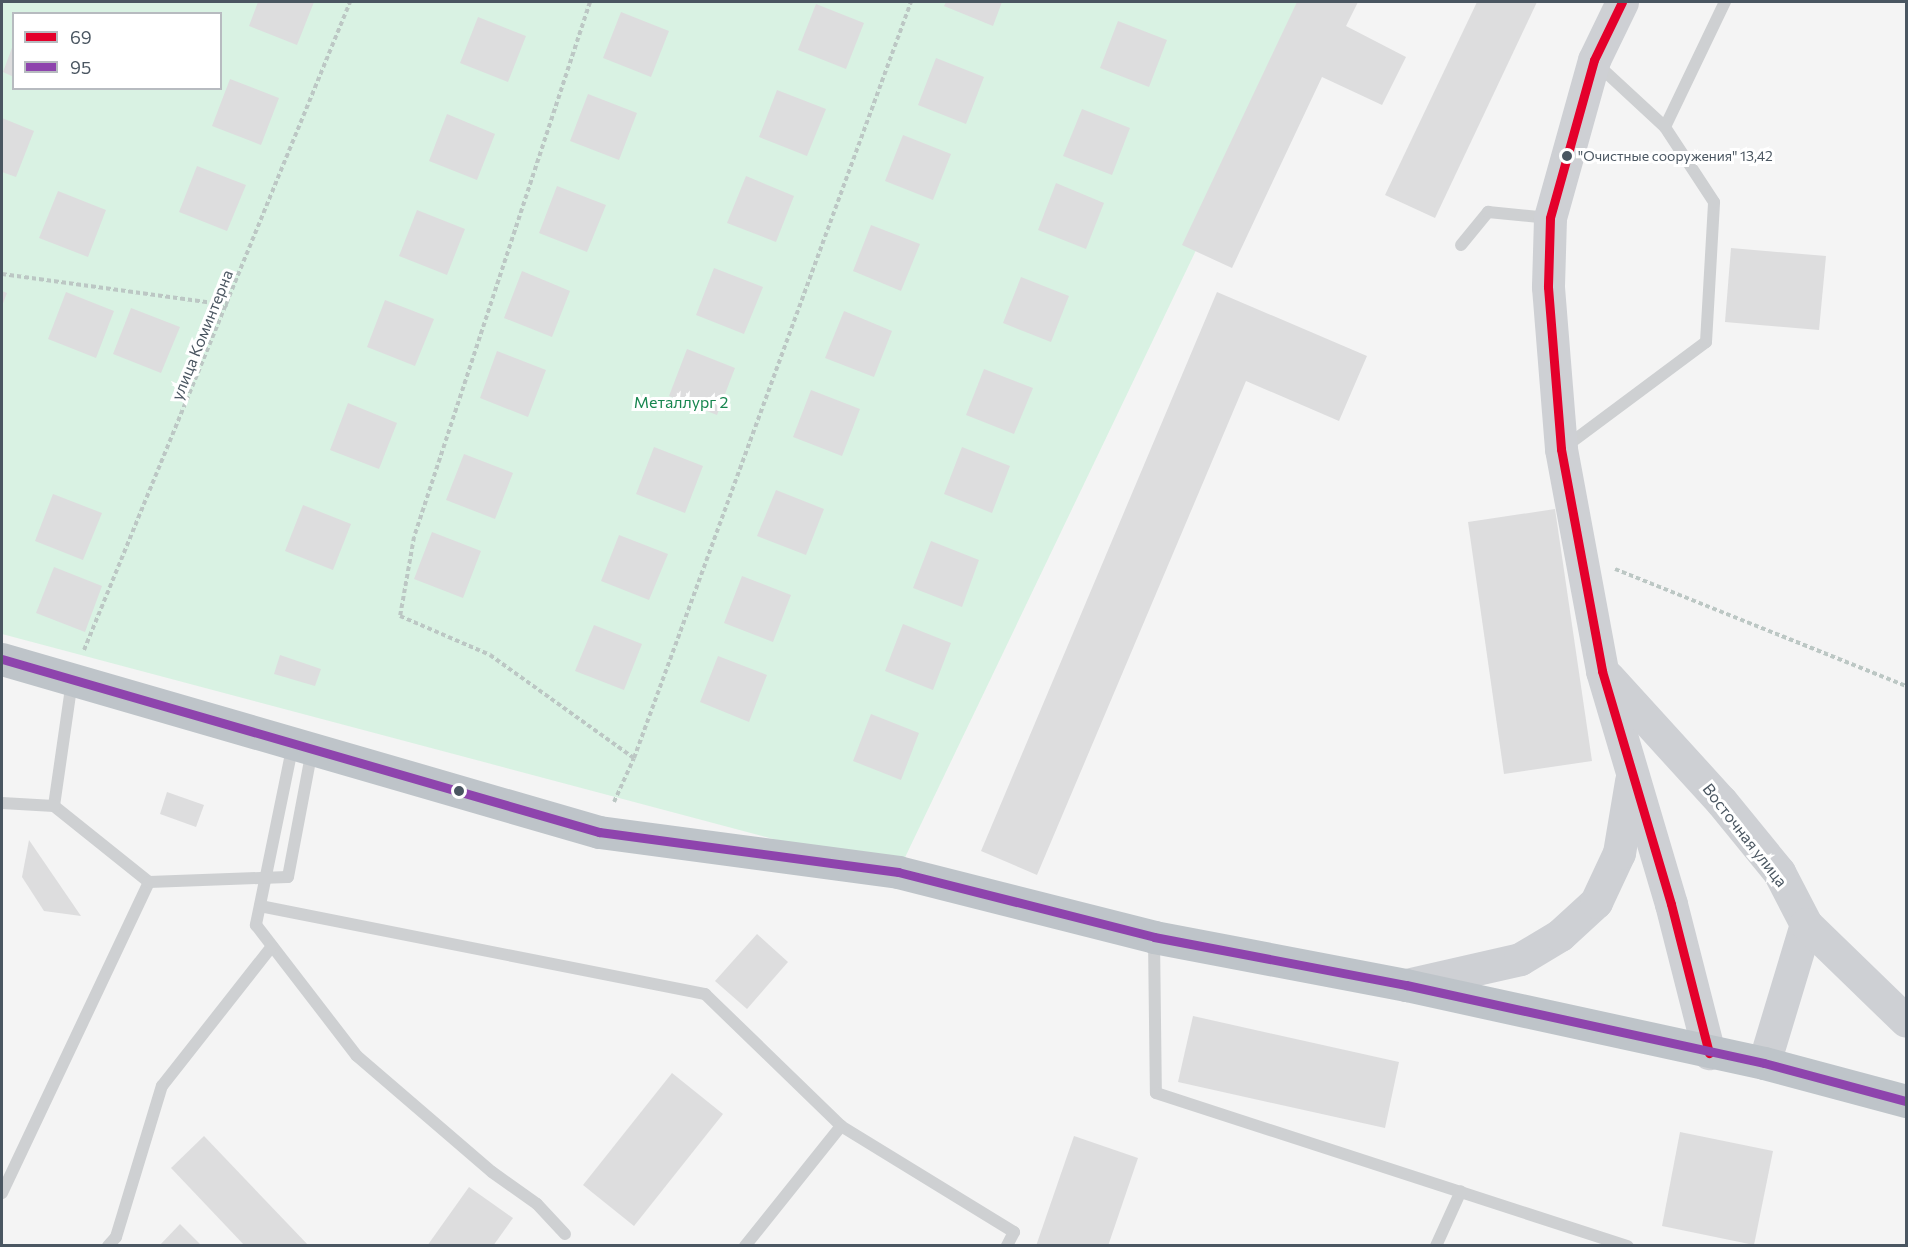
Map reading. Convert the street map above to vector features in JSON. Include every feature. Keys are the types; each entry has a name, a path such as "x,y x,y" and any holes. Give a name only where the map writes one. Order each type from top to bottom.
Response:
{"highway":[{"path":"2,659 73,677 599,832 898,872 1154,938 1406,985 1709,1053 1764,1063 1906,1101"}],"main road":[{"path":"1622,2 1594,60 1550,218 1548,287 1562,449 1584,556 1602,671 1709,1053"},
{"name":"Восточная улица","path":"1602,671 1721,801 1779,872 1806,924 1906,1021"},
{"path":"1406,985 1520,959 1560,935 1589,909 1596,902 1619,853 1632,774"},
{"path":"1764,1063 1806,924"}],"lane":[{"path":"1665,127 1725,2"},
{"path":"1562,449 1706,342 1714,202 1665,127 1594,60"},
{"path":"1461,245 1488,212 1550,218"},
{"path":"54,806 73,677"},
{"path":"303,746 266,878 256,925 357,1056 492,1172 537,1204 565,1234"},
{"path":"2,803 54,806 149,882 288,877 303,746"},
{"path":"2,1193 149,882"},
{"path":"260,906 705,994 841,1126 1014,1232 1007,1245"},
{"path":"1154,938 1156,1093 1461,1191 1601,1241 1628,1245"},
{"path":"108,1245 116,1237 162,1086 272,946"},
{"path":"746,1245 841,1126"},
{"path":"1436,1245 1461,1191"}],"path":[{"name":"улица Коминтерна","path":"73,677 228,305 350,2"},
{"path":"590,2 414,537 400,616 490,655 634,758"},
{"path":"599,832 634,758 912,2"},
{"path":"2,274 228,305"},
{"path":"1584,556 1906,686"}],"green space":[{"name":"Металлург 2","path":"2,2 1315,2 898,872 2,634"}],"building":[{"path":"258,2 314,2 297,45 249,26"},
{"path":"946,2 1002,2 993,26 944,6"},
{"path":"1297,2 1358,2 1346,26 1406,57 1382,105 1322,77 1232,268 1182,245"},
{"path":"1477,2 1537,2 1435,218 1385,195"},
{"path":"816,4 864,23 846,69 798,50"},
{"path":"621,12 669,31 651,77 603,58"},
{"path":"478,17 526,36 508,82 460,63"},
{"path":"1118,21 1167,40 1149,87 1100,68"},
{"path":"12,48 12,76 3,72"},
{"path":"936,58 984,77 966,124 918,105"},
{"path":"230,79 279,98 261,145 212,126"},
{"path":"777,90 826,109 807,156 759,137"},
{"path":"588,94 637,113 619,160 570,141"},
{"path":"1082,109 1130,128 1112,175 1063,156"},
{"path":"447,114 495,134 477,180 429,161"},
{"path":"2,118 34,131 16,177 2,172"},
{"path":"903,135 951,154 933,200 885,181"},
{"path":"197,166 246,185 227,231 179,212"},
{"path":"746,176 794,196 776,242 727,223"},
{"path":"1056,183 1104,203 1086,249 1038,230"},
{"path":"557,186 606,205 587,252 539,233"},
{"path":"58,191 106,210 88,257 39,238"},
{"path":"417,210 465,229 447,275 399,256"},
{"path":"871,225 920,244 901,291 853,271"},
{"path":"1731,248 1826,256 1819,330 1725,322"},
{"path":"714,268 763,287 744,334 696,315"},
{"path":"522,271 570,291 552,337 504,318"},
{"path":"1021,277 1069,296 1051,342 1003,323"},
{"path":"2,291 7,293 2,306"},
{"path":"66,292 114,311 96,358 48,339"},
{"path":"1217,292 1367,356 1339,421 1246,381 1037,875 981,851"},
{"path":"385,300 434,319 415,366 367,347"},
{"path":"131,308 180,327 161,373 113,354"},
{"path":"844,311 892,331 874,377 825,358"},
{"path":"687,349 735,368 717,415 669,396"},
{"path":"497,351 546,370 528,417 480,398"},
{"path":"984,369 1033,388 1014,434 966,415"},
{"path":"811,390 860,409 842,456 793,437"},
{"path":"348,403 397,423 379,469 330,450"},
{"path":"654,447 703,466 685,513 636,494"},
{"path":"962,447 1010,466 992,513 944,494"},
{"path":"464,454 513,473 495,519 446,500"},
{"path":"776,490 824,509 806,555 757,536"},
{"path":"53,494 102,513 83,560 35,541"},
{"path":"303,505 351,524 333,570 285,551"},
{"path":"1555,509 1592,761 1504,774 1468,522"},
{"path":"432,532 481,551 463,598 414,579"},
{"path":"619,535 668,554 649,600 601,581"},
{"path":"931,541 979,560 962,607 913,588"},
{"path":"54,567 102,586 85,632 36,613"},
{"path":"742,576 791,595 773,642 724,623"},
{"path":"903,624 951,643 933,690 885,671"},
{"path":"594,625 642,644 624,690 575,671"},
{"path":"280,655 321,669 315,686 274,674"},
{"path":"718,656 767,675 749,722 700,702"},
{"path":"871,714 919,733 901,780 853,761"},
{"path":"167,792 204,805 196,827 160,814"},
{"path":"29,840 81,916 44,911 22,877"},
{"path":"757,934 788,962 747,1009 715,981"},
{"path":"1193,1016 1399,1062 1385,1128 1178,1082"},
{"path":"672,1073 723,1114 634,1226 583,1185"},
{"path":"1680,1132 1773,1151 1754,1245 1662,1226"},
{"path":"204,1136 309,1246 245,1246 171,1168"},
{"path":"1074,1136 1138,1158 1108,1246 1036,1246"},
{"path":"469,1187 513,1218 493,1246 427,1246"},
{"path":"180,1224 202,1246 159,1246"}],"transit line":[{"name":"69","path":"1622,2 1594,60 1550,218 1548,287 1561,449 1602,671 1671,904 1709,1053"},
{"name":"95","path":"2,659 599,832 898,872 1154,937 1406,985 1764,1063 1906,1101"}],"place":[{"name":"\"Очистные сооружения\" 13,42","path":"1567,156"}]}
